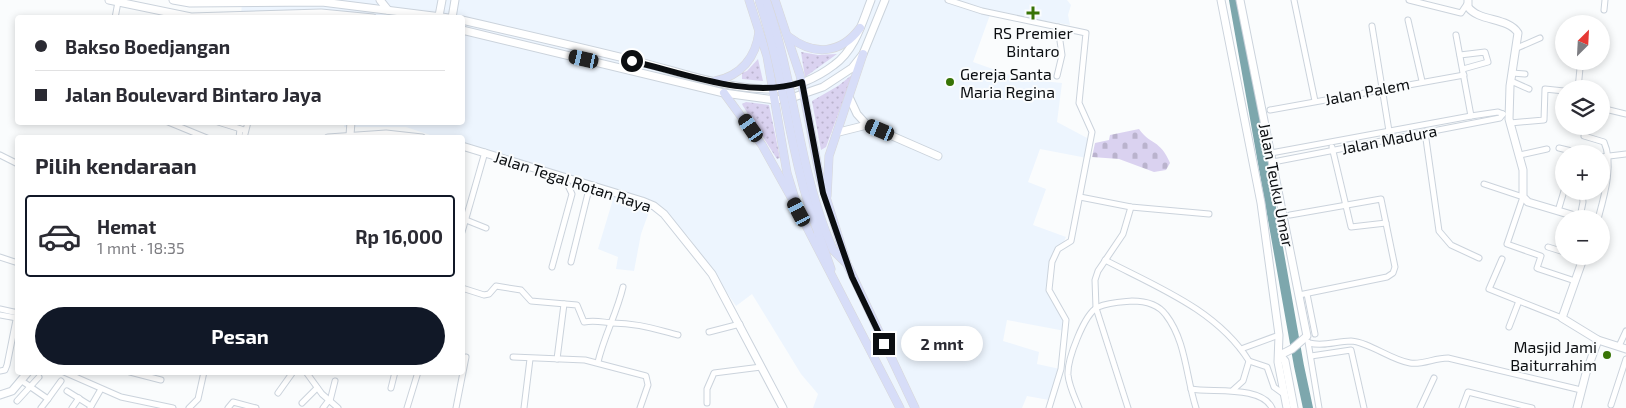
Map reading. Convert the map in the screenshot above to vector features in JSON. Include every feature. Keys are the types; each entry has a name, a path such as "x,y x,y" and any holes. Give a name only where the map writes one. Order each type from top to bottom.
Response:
{"main road":[{"path":"109,0 181,15"},
{"path":"172,0 190,4 322,2 430,15"},
{"path":"376,8 378,0"},
{"path":"378,0 388,10"},
{"path":"439,15 442,0"},
{"path":"452,15 455,0"},
{"path":"749,0 770,70 788,172 799,212"},
{"path":"759,0 776,54 801,179 822,231 833,250 847,264"},
{"path":"766,0 781,46 809,183 834,281"},
{"path":"775,0 802,82 820,178 847,264 915,408"},
{"path":"465,21 715,81 772,89 802,82 822,73 841,60 854,43 871,0"},
{"path":"828,204 827,168 863,54 885,0"},
{"name":"Jalan Teuku Umar","path":"1221,0 1261,203 1279,335 1280,355 1278,362 1287,408"},
{"name":"Jalan Teuku Umar","path":"1240,0 1309,339"},
{"path":"1468,2 1473,12 1517,30 1517,48 1511,81 1510,122 1523,170 1523,196 1528,202 1555,210"},
{"path":"256,15 322,13 348,15"},
{"path":"789,38 808,48 827,51 844,45 860,28"},
{"path":"715,81 734,74 746,64 754,52 759,30"},
{"path":"465,31 724,93 775,100 804,94 839,78 852,68 863,54"},
{"path":"507,41 510,38 510,31"},
{"path":"518,43 516,39 520,34"},
{"path":"770,70 775,76 782,77 793,70 796,61"},
{"path":"724,93 773,163 900,408"},
{"path":"850,99 857,114 867,125 938,156"},
{"path":"778,120 779,110 793,104 805,108 809,116"},
{"path":"351,125 350,135 395,135"},
{"path":"839,132 867,125"},
{"name":"Jalan Tegal Rotan Raya","path":"465,147 642,201 654,206 664,214 712,274 783,408"},
{"path":"1581,265 1562,318 1598,340 1622,347"},
{"path":"1280,355 1309,339"},
{"path":"1577,408 1598,340"},
{"name":"Jalan Teuku Umar","path":"1280,355 1285,361 1294,408"},
{"path":"0,395 12,391 26,375"}],"street":[{"path":"948,0 982,11 1084,32 1087,37 1079,103 1092,132 1071,241 1058,249 1050,277 1049,290 1066,320 1061,370 1049,408"},
{"path":"1294,0 1314,101"},
{"path":"1409,0 1461,13 1468,2"},
{"path":"1604,10 1605,0"},
{"path":"116,15 118,2"},
{"path":"1408,20 1422,81"},
{"path":"1057,76 1062,55 1058,26"},
{"path":"1372,26 1389,131"},
{"path":"1271,153 1471,116 1456,35"},
{"path":"1517,48 1540,38"},
{"name":"Jalan Palem","path":"1270,110 1463,72 1488,62 1484,52 1460,55"},
{"path":"1512,73 1525,74"},
{"path":"1511,81 1529,89"},
{"path":"1510,122 1544,120 1546,90 1555,90"},
{"path":"1610,110 1626,114"},
{"name":"Jalan Madura","path":"1273,162 1500,118 1503,114 1498,112 1471,116"},
{"path":"175,125 200,135"},
{"path":"227,125 242,130"},
{"path":"240,135 246,125"},
{"path":"242,130 243,135"},
{"path":"1425,132 1439,231 1451,245 1479,258"},
{"path":"1584,136 1604,142 1605,145"},
{"path":"1331,142 1352,228 1386,222"},
{"path":"1520,155 1547,149"},
{"path":"465,223 486,152"},
{"path":"1610,157 1626,154"},
{"path":"0,155 15,162"},
{"path":"552,267 572,194 564,177"},
{"path":"1484,184 1523,196 1507,244 1541,256 1537,268 1575,281"},
{"path":"572,262 590,185"},
{"path":"1080,197 1131,208 1209,214"},
{"path":"1290,215 1382,199 1395,267 1391,275 1299,295"},
{"path":"1128,408 1096,308 1095,280 1123,234 1131,208"},
{"path":"466,220 486,228"},
{"path":"1548,247 1555,249"},
{"path":"0,257 15,262"},
{"path":"1502,259 1489,289 1562,318"},
{"path":"1106,260 1209,317 1233,337 1249,361 1267,367 1274,387 1285,395"},
{"path":"465,289 487,295 495,286 521,290 531,301 578,306 584,322 598,320 611,323 632,322 678,335"},
{"path":"598,362 611,323 616,315 623,287"},
{"path":"1307,294 1309,339 1319,408"},
{"path":"1509,327 1519,301"},
{"path":"1079,408 1068,377 1074,345 1096,308 1116,302 1145,302 1164,312 1178,334 1196,408"},
{"path":"557,359 564,304"},
{"path":"0,309 15,313"},
{"path":"0,315 15,314"},
{"path":"0,371 4,370 7,365 15,324"},
{"path":"709,332 740,324"},
{"path":"1622,347 1626,331"},
{"path":"1242,349 1279,335"},
{"path":"1309,339 1324,345 1355,342 1410,363 1422,364 1439,358 1448,358 1581,390"},
{"path":"1311,356 1351,350 1364,408"},
{"path":"465,362 466,357"},
{"path":"513,357 598,362 647,376 648,385 640,408"},
{"path":"524,408 530,359"},
{"path":"1611,405 1626,359"},
{"path":"1234,390 1244,381 1249,361"},
{"path":"707,403 707,389 714,373 761,367"},
{"path":"71,375 121,397 173,408"},
{"path":"142,375 161,380"},
{"path":"189,408 198,399 203,375"},
{"path":"278,393 291,375"},
{"path":"308,375 317,388 338,408"},
{"path":"391,388 394,375"},
{"path":"407,408 417,375"},
{"path":"456,408 462,375"},
{"path":"17,400 39,377"},
{"path":"1420,408 1434,378"},
{"path":"22,381 48,399"},
{"path":"41,408 61,381"},
{"path":"323,408 329,401 335,381"},
{"path":"302,404 317,388"},
{"path":"67,391 90,407 102,389"},
{"path":"1191,389 1234,390 1266,400 1272,408"},
{"path":"1462,408 1468,392 1532,408"},
{"path":"72,408 79,398"},
{"path":"228,408 233,402 256,408"}],"shaded area":[{"path":"242,0 1067,0 1071,5 1068,15 1070,25 991,12 973,62 1021,79 1062,83 1057,122 1089,139 1087,158 1040,149 1028,182 1046,189 1033,225 1066,237 1054,263 1049,290 1062,311 1065,331 1007,320 1003,341 1039,352 1037,364 1060,369 1049,400 1027,396 1022,408 813,408 818,394 801,374 752,294 736,306 688,236 650,209 641,234 634,271 616,269 618,257 598,249 614,196 465,147 465,135 430,135 406,127 344,127 344,125 465,125 465,15 241,15"}],"green space":[{"path":"801,52 818,55 837,54 805,77"},
{"path":"758,59 763,81 742,79 742,73 747,71"},
{"path":"853,74 826,147 821,150 812,101 838,86"},
{"path":"746,102 769,105 780,158 777,159 743,106 742,104"},
{"path":"1139,129 1147,138 1159,146 1166,155 1170,163 1166,170 1154,172 1119,159 1092,157 1095,143 1109,140 1110,135"}],"waterway":[{"path":"1234,0 1308,408"}],"place":[{"name":"RS Premier Bintaro","path":"1033,13"},
{"name":"Gereja Santa Maria Regina","path":"950,82"},
{"name":"Masjid Jami Baiturrahim","path":"1607,355"}],"route":[{"path":"632,61 740,86 772,89 802,82 823,193 852,277 884,344"}]}
